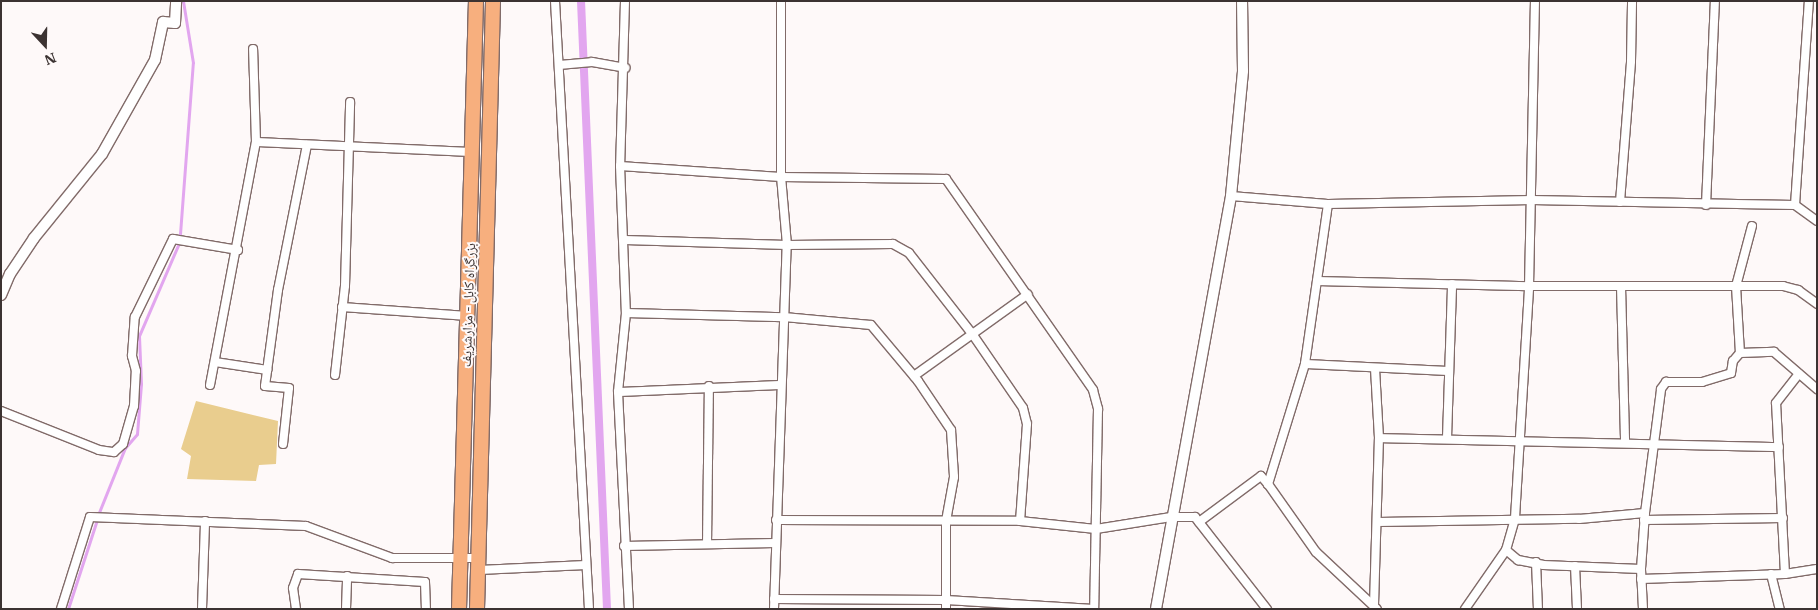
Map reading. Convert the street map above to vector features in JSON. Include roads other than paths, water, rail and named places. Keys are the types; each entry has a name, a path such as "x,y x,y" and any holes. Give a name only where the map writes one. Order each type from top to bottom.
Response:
{"highway":[{"name":"بزرگراه کابل - مزارشریف","path":"459,609 462,558 476,1"},
{"name":"بزرگراه کابل - مزارشریف","path":"477,609 493,1"}],"main road":[{"path":"1,295 10,274 34,238 102,154 155,60 163,22 175,24 176,1"},
{"path":"1156,609 1171,517 1231,196 1243,71 1242,1"}],"street":[{"path":"555,1 589,609"},
{"path":"625,1 625,68 620,166 625,240 626,313 618,392 624,546 629,609"},
{"path":"774,609 787,245 781,177 780,1"},
{"path":"1465,609 1506,550 1515,518 1529,286 1535,1"},
{"path":"1620,202 1631,61 1632,1"},
{"path":"1706,205 1715,1"},
{"path":"1795,205 1809,1"},
{"path":"210,385 238,250 256,142 252,49"},
{"path":"559,66 592,62 625,68"},
{"path":"335,375 345,286 347,148 350,102"},
{"path":"256,142 347,148 472,152"},
{"path":"283,444 289,388 265,386 278,290 307,145"},
{"path":"620,166 781,177 946,179 1028,294 1093,390 1098,409 1094,609 946,600 774,599"},
{"path":"1231,196 1328,204 1532,200 1706,205 1795,205 1817,221"},
{"path":"1268,484 1304,364 1328,204"},
{"path":"1642,609 1641,569 1645,517 1653,443 1664,383 1712,380 1731,373 1733,361 1740,353 1736,286 1752,226"},
{"path":"1,411 99,450 114,452 123,444 134,406 136,371 132,356 135,317 162,258 174,239 238,250"},
{"path":"625,240 787,245 892,244 909,253 973,335 1023,408 1027,424 1020,521"},
{"path":"1317,281 1529,286 1783,286 1798,290 1817,304"},
{"path":"1448,438 1452,284"},
{"path":"1621,286 1625,442"},
{"path":"914,376 1028,294"},
{"path":"342,307 468,316"},
{"path":"626,313 784,317 871,324 914,376 951,430 954,477 946,520 946,609"},
{"path":"1740,353 1774,352 1817,390"},
{"path":"215,362 267,370"},
{"path":"1304,364 1449,371"},
{"path":"1375,368 1379,438 1375,607"},
{"path":"1785,574 1776,402 1799,374"},
{"path":"618,392 709,386 781,385"},
{"path":"707,544 709,386"},
{"path":"1379,438 1448,438 1779,447"},
{"path":"1199,522 1261,476 1316,552 1375,607"},
{"path":"61,609 90,517 107,520 205,521 306,526 392,558 462,558 479,564 586,565"},
{"path":"776,520 1020,521 1096,529 1171,517 1195,517 1267,609"},
{"path":"1378,522 1515,518 1783,518"},
{"path":"202,609 205,521"},
{"path":"624,546 775,543"},
{"path":"1506,550 1518,560 1575,566 1641,569"},
{"path":"1536,562 1538,609"},
{"path":"1575,566 1578,609"},
{"path":"1641,579 1785,574 1817,569"},
{"path":"296,609 293,588 298,574 426,582 426,609"},
{"path":"1770,574 1780,609"},
{"path":"346,609 347,576"}],"waterway":[{"path":"180,234 193,63 183,1"},
{"path":"581,1 607,609"},
{"path":"98,515 125,448 137,434 141,384 139,336 179,243"},
{"path":"68,609 97,520"}]}
